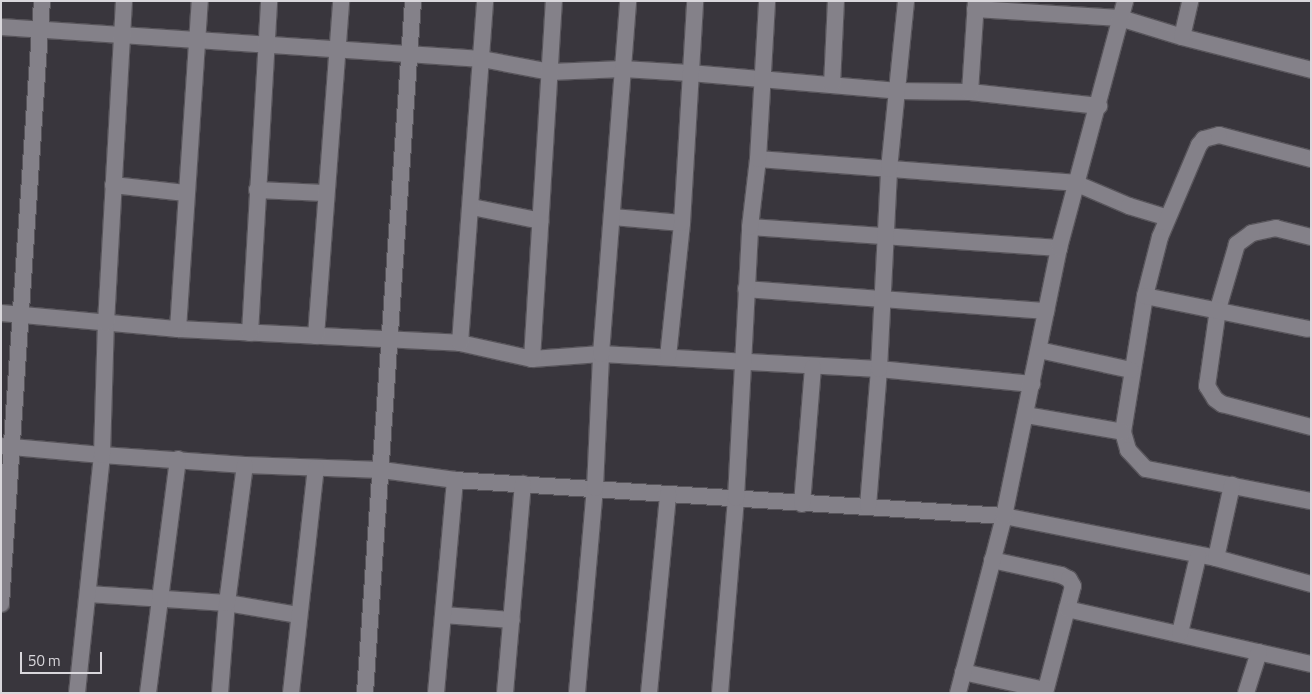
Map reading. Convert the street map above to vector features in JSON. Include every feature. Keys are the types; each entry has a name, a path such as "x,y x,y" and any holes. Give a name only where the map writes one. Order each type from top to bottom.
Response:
{"street":[{"path":"1,604 7,446 20,314 42,1"},
{"path":"77,693 102,456 106,324 124,1"},
{"path":"178,329 186,193 199,41 200,1"},
{"path":"250,333 256,190 269,1"},
{"path":"316,336 340,1"},
{"path":"366,693 413,1"},
{"path":"460,343 472,207 485,1"},
{"path":"532,359 554,1"},
{"path":"577,693 596,488 602,354 628,1"},
{"path":"668,357 682,223 695,1"},
{"path":"720,693 736,498 746,289 750,227 758,159 767,1"},
{"path":"832,85 836,1"},
{"path":"868,506 879,369 890,168 906,1"},
{"path":"958,693 1004,516 1059,248 1099,106 1125,1"},
{"path":"1182,37 1190,1"},
{"path":"970,92 975,5 1120,18 1182,37 1311,70"},
{"path":"1,27 482,59 550,72 623,70 690,73 898,91 970,92 1099,106"},
{"path":"1311,159 1219,135 1204,139 1166,217 1145,296 1131,370 1123,432 1128,450 1146,469 1311,501"},
{"path":"758,159 1076,183 1129,206 1166,217"},
{"path":"113,185 186,193"},
{"path":"256,190 325,193"},
{"path":"472,207 541,221"},
{"path":"613,217 682,223"},
{"path":"750,227 1059,248"},
{"path":"1311,237 1276,228 1260,230 1237,244 1218,309 1207,386 1215,399 1249,412 1311,427"},
{"path":"746,289 1046,311"},
{"path":"1145,296 1218,309 1310,331"},
{"path":"1,313 106,324 178,329 460,343 532,359 602,354 668,357 742,363 879,369 1032,384"},
{"path":"1039,350 1131,370"},
{"path":"802,504 813,367"},
{"path":"1026,415 1123,432"},
{"path":"7,446 102,456 178,459 245,465 382,470 455,480 1004,516 1198,556 1216,558 1311,584"},
{"path":"148,693 158,598 178,459"},
{"path":"220,693 227,603 245,465"},
{"path":"291,693 316,468"},
{"path":"436,693 455,480"},
{"path":"505,693 523,484"},
{"path":"1216,558 1232,485"},
{"path":"649,693 668,494"},
{"path":"1180,633 1198,556"},
{"path":"963,672 1045,692 1068,609 1073,586 1069,579 992,560"},
{"path":"88,594 227,603 299,615"},
{"path":"1068,609 1311,664"},
{"path":"444,615 512,620"},
{"path":"1246,693 1259,652"}]}
